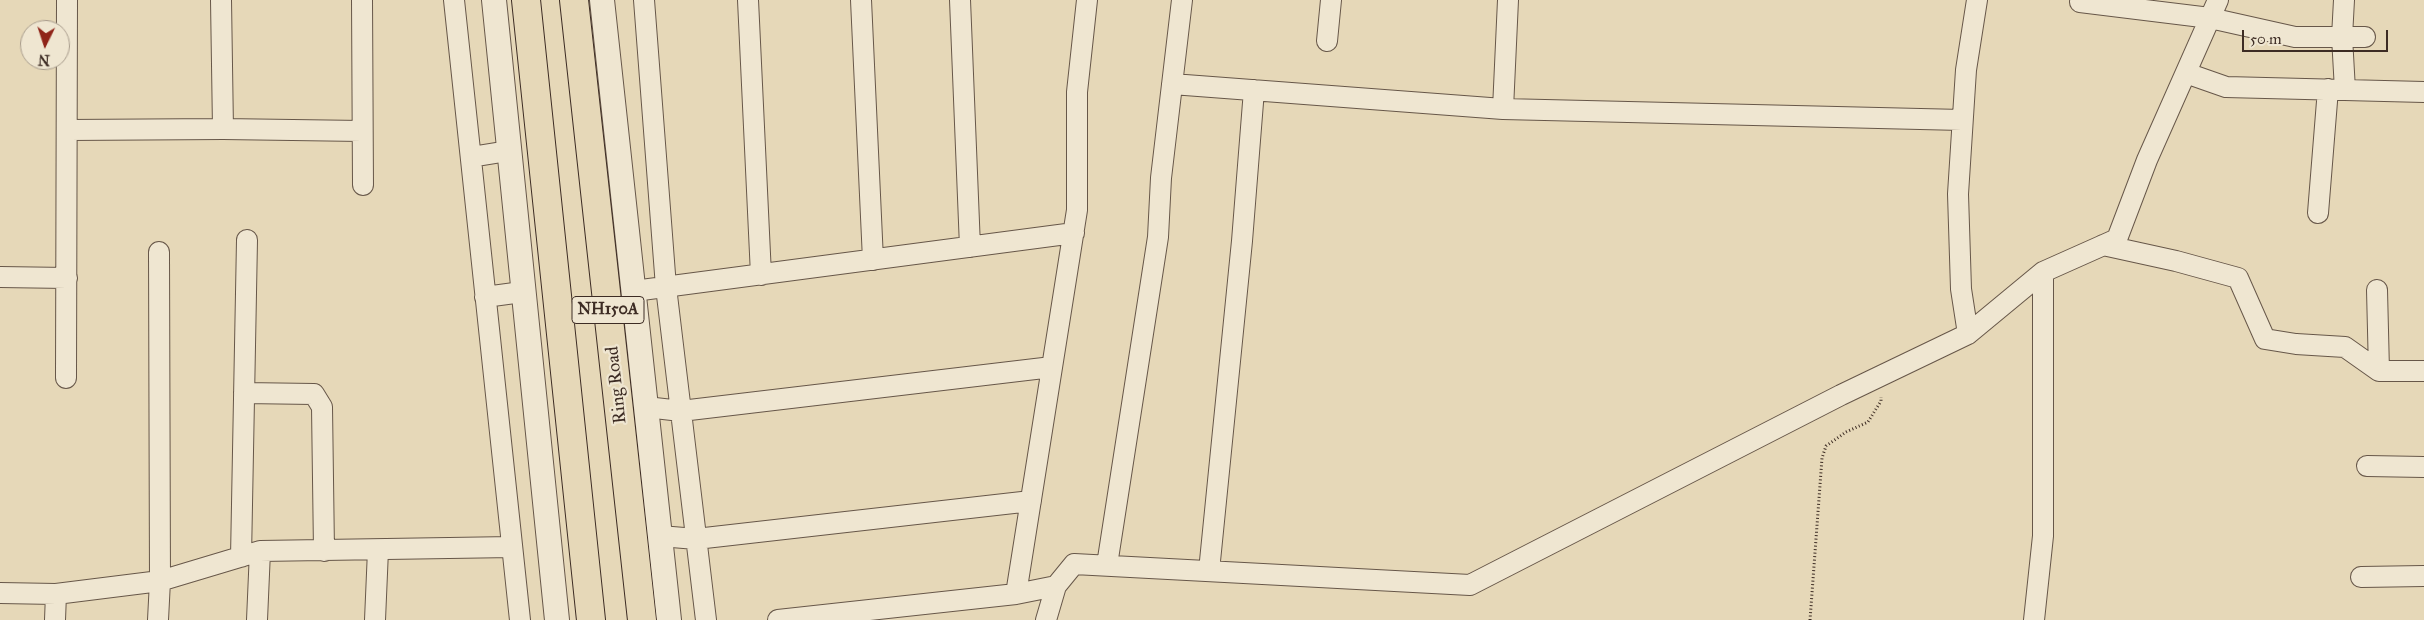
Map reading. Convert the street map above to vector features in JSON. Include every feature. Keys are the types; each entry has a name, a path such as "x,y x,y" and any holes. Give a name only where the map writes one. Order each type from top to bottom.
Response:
{"highway":[{"name":"NH150A","path":"526,0 591,620"},
{"name":"Ring Road","path":"574,0 642,620"}],"street":[{"path":"66,378 67,0"},
{"path":"221,0 223,129"},
{"path":"362,0 363,186"},
{"path":"454,0 520,620"},
{"path":"494,0 522,292 557,620"},
{"path":"602,0 669,620"},
{"path":"644,0 666,287 706,620"},
{"path":"748,0 761,275"},
{"path":"861,0 873,260"},
{"path":"960,0 970,247"},
{"path":"1016,594 1077,210 1077,92 1087,0"},
{"path":"1107,565 1158,237 1161,178 1182,0"},
{"path":"1327,41 1331,0"},
{"path":"1503,109 1508,0"},
{"path":"1968,334 1960,289 1958,194 1966,70 1976,0"},
{"path":"2318,213 2336,89 2344,0"},
{"path":"2080,2 2214,9 2295,37 2365,37"},
{"path":"1016,594 1046,620 1056,586 1074,564 1470,585 1880,376 1968,334 2043,272 2117,239 2147,160 2214,9"},
{"path":"2186,73 2226,86 2424,92"},
{"path":"1172,84 1503,109 1962,120"},
{"path":"1209,570 1239,270 1254,90"},
{"path":"68,130 223,129 362,131"},
{"path":"471,156 508,151"},
{"path":"634,291 1074,233"},
{"path":"241,556 248,240"},
{"path":"2102,245 2176,261 2238,278 2265,339 2296,344 2345,347 2379,371 2424,371"},
{"path":"158,620 160,581 159,252"},
{"path":"2034,620 2043,536 2043,272"},
{"path":"0,277 66,278"},
{"path":"2377,290 2379,371"},
{"path":"485,297 522,292"},
{"path":"646,407 681,411 1052,368"},
{"path":"244,393 314,394 322,407 324,551"},
{"path":"2367,466 2424,467"},
{"path":"660,536 696,539 1031,501"},
{"path":"0,593 56,594 160,581 260,551 512,547"},
{"path":"375,620 378,550"},
{"path":"257,620 260,551"},
{"path":"2361,577 2424,576"},
{"path":"778,620 1016,594 1056,586"},
{"path":"55,620 56,594"}],"path":[{"path":"1810,620 1822,458 1826,446 1846,432 1868,422 1881,401 1880,376"}]}
